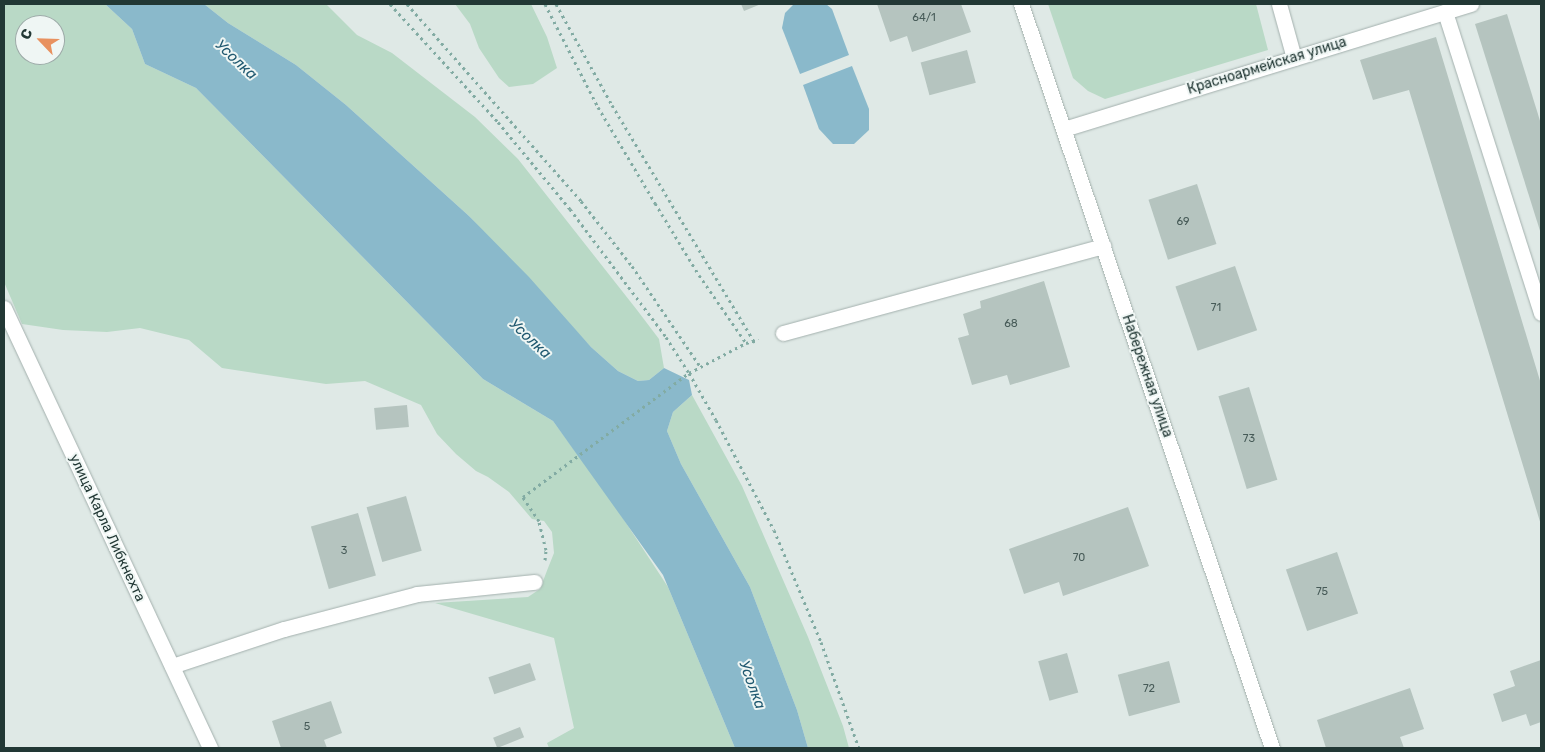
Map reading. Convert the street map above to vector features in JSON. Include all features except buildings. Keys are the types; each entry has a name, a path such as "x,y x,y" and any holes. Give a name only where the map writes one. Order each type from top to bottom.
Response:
{"street":[{"name":"Набережная улица","path":"1022,4 1272,748"},
{"path":"1279,4 1294,58"},
{"name":"Красноармейская улица","path":"1064,129 1471,4"},
{"path":"1445,12 1541,313"},
{"path":"783,333 1103,246"},
{"name":"улица Карла Либкнехта","path":"4,308 210,748"},
{"path":"172,666 284,629 417,594 534,582"}],"path":[{"path":"390,4 498,122 570,209 666,337 689,373 774,530 821,642 859,748"},
{"path":"407,4 581,201 637,274 700,366"},
{"path":"545,4 598,107 700,275 746,343"},
{"path":"556,4 622,122 754,341"},
{"path":"534,582 543,566 546,550 539,521 523,497 700,366 746,343 783,333"}],"green space":[{"path":"4,4 105,4 132,29 145,64 196,88 483,379 553,421 611,500 668,587 735,748 549,748 547,743 574,728 554,638 435,603 528,597 540,589 554,553 552,532 544,521 532,519 509,492 476,471 456,454 437,434 421,405 365,381 326,384 222,368 189,340 140,328 107,332 63,330 22,324 4,282"},
{"path":"204,4 326,4 357,35 392,53 475,117 518,159 659,339 664,368 649,380 638,381 618,371 591,347 469,216 346,105 296,65 228,23"},
{"path":"455,4 531,4 547,37 557,68 533,84 509,87 499,78 479,48 470,24"},
{"path":"1048,4 1256,4 1268,50 1105,99 1088,91 1073,78"},
{"path":"692,395 742,486 808,637 843,726 849,748 808,748 797,710 750,587 681,464 667,431 673,412"}],"water":[{"name":"Усолка","path":"105,4 204,4 228,23 296,65 346,105 469,216 529,277 591,347 618,371 638,381 649,380 664,368 689,380 692,395 673,412 667,431 681,464 750,587 797,710 808,748 735,748 663,575 553,421 483,379 196,88 145,64 132,29"},
{"path":"794,4 826,4 832,9 849,55 800,74 782,28 785,13"},
{"path":"852,66 869,109 869,130 854,144 833,144 819,129 803,85"}]}
